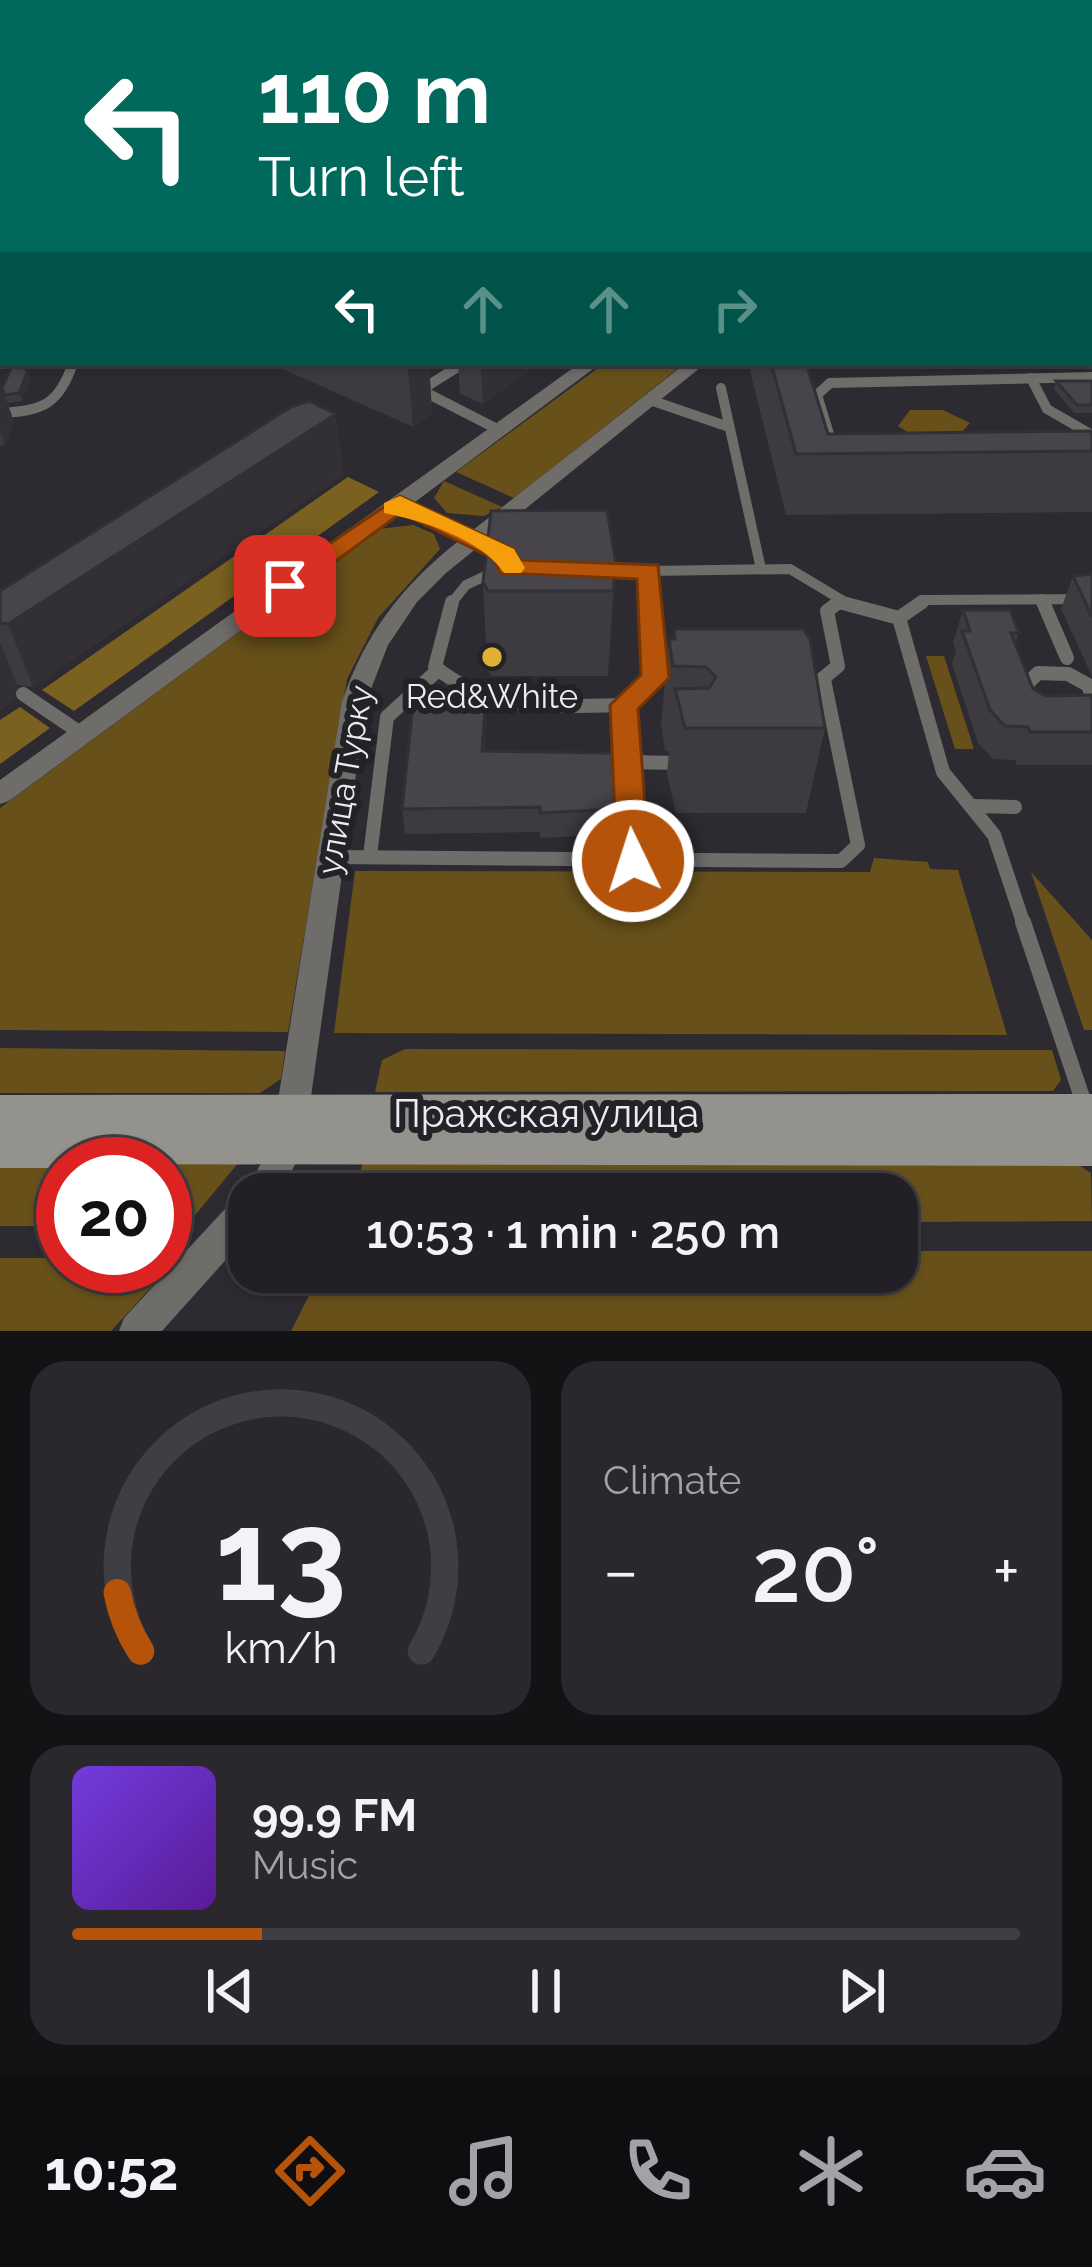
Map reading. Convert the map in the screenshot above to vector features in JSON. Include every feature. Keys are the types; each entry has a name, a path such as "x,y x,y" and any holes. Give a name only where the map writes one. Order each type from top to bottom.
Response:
{"street":[{"path":"0,794 588,366"},
{"name":"улица Турку","path":"271,1173 290,1130 354,702 370,655 401,604 693,366"},
{"path":"400,503 481,542"},
{"name":"Пражская улица","path":"0,1114 290,1130"},
{"name":"Пражская улица","path":"0,1148 290,1130 1091,1125"},
{"path":"137,1331 228,1231"}],"lane":[{"path":"0,413 52,406 62,399 72,366"},
{"path":"421,390 459,366"},
{"path":"981,366 988,379"},
{"path":"838,466 817,395 823,386 1092,374"},
{"path":"1030,378 1047,409 1089,435"},
{"path":"406,383 499,430"},
{"path":"721,388 761,569"},
{"path":"650,400 729,427"},
{"path":"370,856 387,717 438,670 444,615 453,595 485,573 509,568 505,555"},
{"path":"589,570 790,569 839,602 899,618 925,600 1092,599"},
{"path":"649,571 655,678"},
{"path":"1042,599 1070,667 1088,685 1092,699 1081,715"},
{"path":"803,680 824,680 838,666 827,611 839,602"},
{"path":"899,618 943,772 974,806 1004,861 1091,1125"},
{"path":"1043,709 1032,702 1026,685 1039,673 1070,667"},
{"path":"438,670 468,694 498,704 624,705 655,678 697,679"},
{"path":"330,857 841,861 858,845 824,680"},
{"path":"23,694 82,734"},
{"path":"624,705 633,861"},
{"path":"627,762 694,763"},
{"path":"974,806 1015,808"},
{"path":"707,843 709,861"}],"shaded area":[{"path":"601,366 681,366 514,498 456,472"},
{"path":"910,410 943,410 970,423 955,439 923,442 898,426"},
{"path":"348,477 379,492 74,711 42,690"},
{"path":"444,481 502,507 484,516 447,513 434,498"},
{"path":"413,525 434,534 440,549 378,618 347,679 288,1032 0,1030 0,808 379,529"},
{"path":"926,656 944,656 974,749 955,749"},
{"path":"20,707 50,728 0,764 0,720"},
{"path":"874,858 928,862 930,869 958,870 1007,1035 334,1033 355,871 870,872"},
{"path":"1031,872 1092,940 1092,1030 1084,1030"},
{"path":"0,1048 285,1051 281,1079 260,1093 0,1093"},
{"path":"405,1049 1052,1050 1061,1080 1053,1091 375,1092 382,1060"},
{"path":"363,1161 1074,1162 1091,1173 1092,1221 918,1222 918,1173 360,1173"},
{"path":"0,1162 36,1162 36,1226 0,1226"},
{"path":"192,1162 239,1162 192,1219"},
{"path":"918,1251 1092,1251 1092,1331 291,1331 310,1293 918,1293"},
{"path":"0,1258 36,1258 36,1293 146,1293 111,1331 0,1331"}],"building":[{"path":"12,366 28,370 19,393 5,395 2,388"},
{"path":"772,366 807,366 828,434 1092,431 1092,451 796,454"},
{"path":"1056,381 1092,381 1092,405 1077,405"},
{"path":"309,401 336,414 8,624 0,623 0,591 291,407"},
{"path":"607,510 616,564 613,591 488,591 483,582 491,511"},
{"path":"1092,574 1092,617 1073,576"},
{"path":"963,610 1010,610 1019,633 1011,633 1033,689 1046,696 1092,695 1092,732 1030,732 1028,727 1005,726 990,710 962,631 970,631"},
{"path":"674,629 803,629 810,639 825,728 685,728 675,689 709,688 716,677 706,667 673,666 669,639 675,639"},
{"path":"415,686 462,686 461,697 486,696 482,751 612,753 616,809 540,813 540,807 402,809"}],"slow traffic":[{"path":"392,508 400,503 475,539 505,555 513,568"}],"place":[{"name":"Red&White","path":"492,657"}],"route":[{"path":"285,586 400,503 505,555 509,568 649,571 655,678 624,705 633,861"}]}
